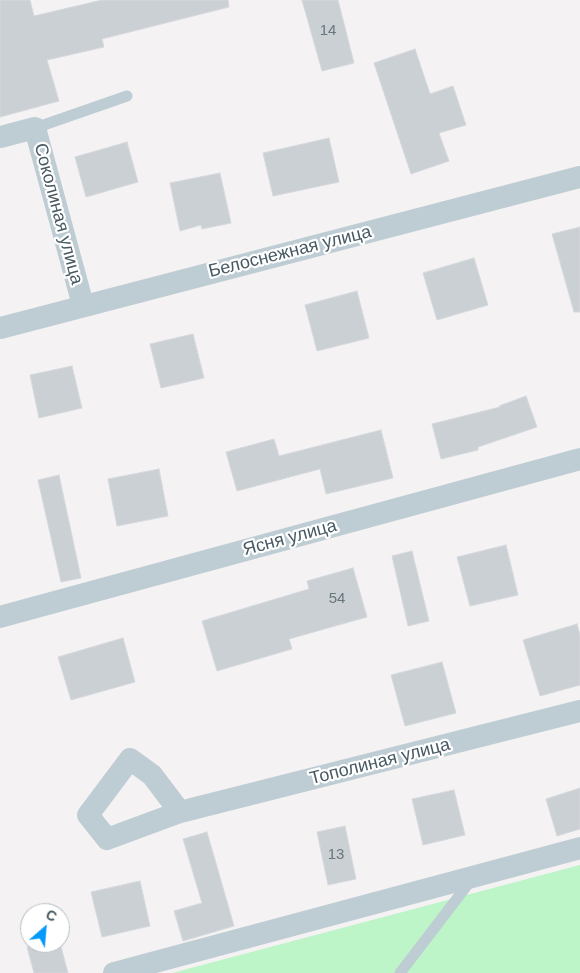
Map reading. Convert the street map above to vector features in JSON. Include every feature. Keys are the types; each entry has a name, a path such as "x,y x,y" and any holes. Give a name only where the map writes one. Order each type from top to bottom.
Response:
{"street":[{"name":"Соколиная улица","path":"0,137 34,128 83,305"},
{"name":"Белоснежная улица","path":"0,328 580,177"},
{"name":"Ясня улица","path":"0,617 580,459"},
{"name":"Тополиная улица","path":"180,812 580,711"},
{"path":"114,973 580,848"}],"lane":[{"path":"34,128 128,96"},
{"path":"400,973 475,876"}],"green space":[{"path":"580,865 580,973 172,973"}],"building":[{"path":"0,0 30,0 34,16 102,0 228,0 229,7 102,39 104,47 47,60 59,101 0,117"},
{"path":"302,0 338,0 354,63 322,71"},
{"path":"415,49 430,94 453,86 466,125 439,133 449,161 411,174 374,63"},
{"path":"329,138 339,182 273,196 263,153"},
{"path":"127,142 138,182 86,197 75,157"},
{"path":"220,173 231,223 202,229 201,225 180,231 170,183"},
{"path":"580,227 580,312 574,312 552,234"},
{"path":"474,258 488,305 437,320 423,273"},
{"path":"357,291 369,338 317,351 305,305"},
{"path":"193,334 204,378 161,388 150,344"},
{"path":"72,366 82,408 39,418 30,375"},
{"path":"526,396 537,427 478,447 478,450 441,459 432,424 500,407"},
{"path":"381,430 393,478 326,494 320,469 237,491 226,452 274,439 279,456"},
{"path":"159,469 168,516 117,526 108,479"},
{"path":"59,475 81,578 61,582 38,480"},
{"path":"506,545 518,595 470,606 457,557"},
{"path":"412,551 429,621 408,626 392,556"},
{"path":"353,568 367,617 289,639 292,649 217,671 202,621 309,589 307,581"},
{"path":"577,624 580,635 580,685 540,696 523,640"},
{"path":"123,638 135,682 71,700 58,657"},
{"path":"442,662 456,713 405,726 391,675"},
{"path":"580,788 580,829 557,836 546,799"},
{"path":"454,790 465,835 423,845 412,799"},
{"path":"345,826 356,879 328,885 317,832"},
{"path":"207,832 234,926 183,941 174,911 202,903 183,839"},
{"path":"140,881 150,926 102,937 91,892"},
{"path":"29,953 63,953 68,973 34,973"}]}
